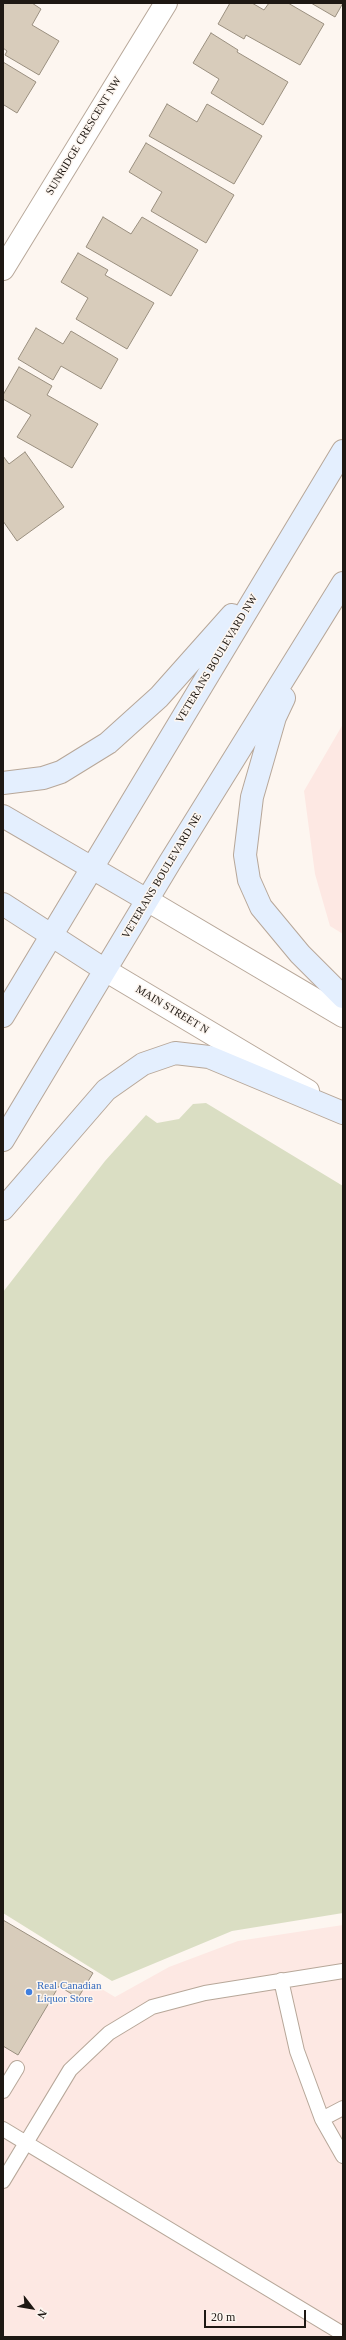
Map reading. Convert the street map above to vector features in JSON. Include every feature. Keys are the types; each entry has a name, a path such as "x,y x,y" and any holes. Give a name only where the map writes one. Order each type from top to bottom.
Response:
{"main road":[{"name":"VETERANS BOULEVARD NW","path":"51,936 91,867 343,451"},
{"path":"3,783 43,778 61,772 108,742 159,697 269,574"},
{"path":"343,583 323,615 275,717 252,797 245,855 249,880 261,907 300,954 343,997"},
{"name":"VETERANS BOULEVARD NE","path":"3,1140 147,900 323,615"},
{"path":"3,816 147,900"},
{"name":"MAIN STREET N","path":"3,904 105,970"},
{"path":"3,1016 51,936"},
{"path":"3,1209 106,1090 142,1064 175,1053 209,1057 343,1112"}],"street":[{"name":"SUNRIDGE CRESCENT NW","path":"3,269 166,3"},
{"path":"147,900 343,1016"},
{"name":"MAIN STREET N","path":"105,970 343,1112"}],"lane":[{"path":"323,615 343,598"},
{"path":"3,2180 70,2070 109,2033 152,2007 205,1993 343,1971"},
{"path":"281,1980 297,2051 322,2119 343,2156"},
{"path":"3,2091 17,2068"},
{"path":"322,2119 343,2108"},
{"path":"3,2129 343,2334"}],"shaded area":[{"path":"343,724 343,934 330,926 315,874 304,791"},
{"path":"343,1925 343,2337 3,2337 3,1930 115,1997 169,1967 238,1941"}],"green space":[{"path":"206,1103 343,1186 343,1913 232,1931 112,1981 3,1913 3,1292 105,1161 146,1115 157,1123 179,1119 193,1104"}],"building":[{"path":"3,3 32,3 41,9 32,25 59,41 39,75 5,55 7,51 3,48"},
{"path":"230,3 252,3 264,10 269,3 288,3 324,24 300,65 246,35 244,39 218,24"},
{"path":"311,3 343,3 335,17"},
{"path":"211,33 238,50 237,52 288,82 263,125 211,93 219,79 193,63"},
{"path":"3,62 36,82 17,113 4,105 3,107"},
{"path":"167,104 197,122 207,104 262,136 234,184 149,136"},
{"path":"146,143 234,195 206,243 151,211 162,192 129,172"},
{"path":"103,217 131,234 142,217 198,250 171,296 86,247"},
{"path":"78,253 108,270 105,275 154,303 127,349 76,319 88,298 61,282"},
{"path":"36,328 63,344 71,331 118,359 101,389 61,366 53,380 18,359"},
{"path":"19,367 52,386 47,395 98,424 72,468 17,437 31,415 3,399 3,395"},
{"path":"25,452 64,507 17,541 3,521 3,456 9,464"},
{"name":"Real Canadian Liquor Store","path":"3,1920 93,1973 78,1998 59,1986 18,2055 3,2046"}],"place":[{"name":"Real Canadian Liquor Store","path":"29,1992"}]}
